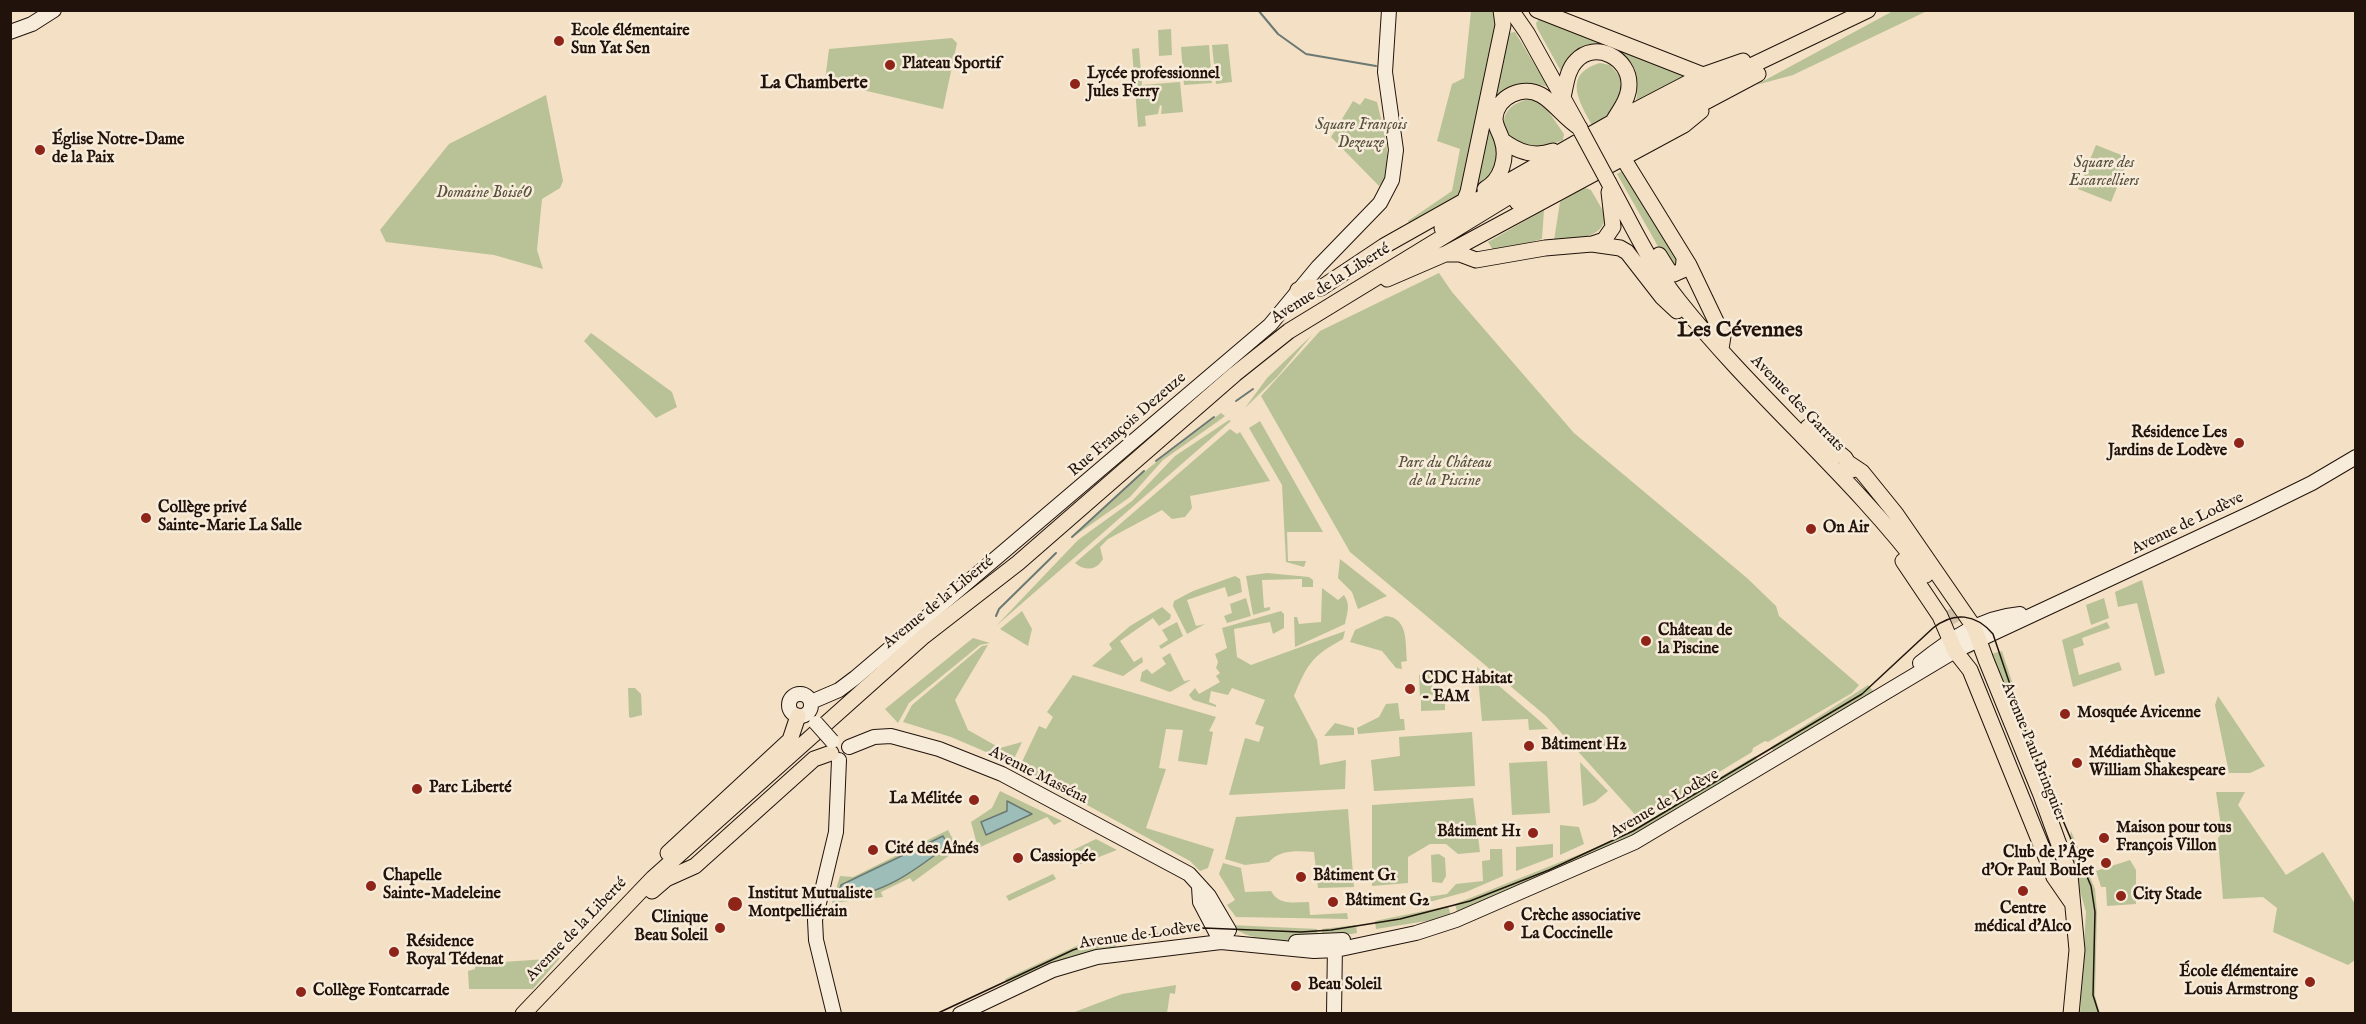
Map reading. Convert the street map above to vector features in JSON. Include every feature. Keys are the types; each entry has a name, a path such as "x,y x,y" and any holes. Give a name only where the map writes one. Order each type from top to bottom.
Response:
{"main road":[{"path":"1462,206 1503,25 1501,10"},
{"path":"1511,10 1527,33"},
{"path":"1519,10 1557,99"},
{"path":"1537,10 1703,75"},
{"name":"Avenue de la Liberté","path":"527,1010 615,915 653,878 935,627 1018,562 1259,354 1296,326 1408,257 1462,206 1611,123 1703,75 1781,47 1868,10"},
{"name":"Avenue de la Liberté","path":"1408,257 1441,248 1477,223 1874,10"},
{"name":"Avenue de la Liberté","path":"1441,248 1480,212 1577,155 1781,47"},
{"path":"1557,99 1576,61 1592,52 1611,54 1624,67 1629,83 1624,104 1611,123"},
{"path":"1298,290 1321,288 1384,246 1462,206 1497,180 1503,164 1502,140 1497,128 1496,115 1508,97 1521,91 1530,91 1557,99"},
{"name":"Avenue des Garrats","path":"1557,99 1566,119 1580,130 1664,281 1720,349 1779,410 1839,464 1897,536 1948,610"},
{"path":"1342,297 1441,248 1484,233 1684,125 1704,109 1710,99"},
{"path":"1502,140 1512,147 1533,154 1570,146"},
{"path":"1623,158 1684,260 1723,336 1720,349"},
{"path":"1441,248 1476,260 1545,248 1592,244 1604,240 1614,227 1609,183"},
{"path":"1632,225 1646,233 1672,273 1683,270 1684,260"},
{"path":"1484,233 1480,248 1491,259"},
{"path":"1592,244 1626,251 1662,297 1699,325"},
{"path":"1839,464 1836,481 1912,573 1943,620 1953,645 1970,670 2054,877 2068,887"},
{"name":"Avenue Paul Bringuier","path":"1839,464 1853,464 1876,487 1977,633 2041,795 2074,906 2077,950 2071,1014"},
{"name":"Avenue Paul Bringuier","path":"1972,653 2068,887"},
{"path":"653,878 657,866 666,855 790,740 808,714"},
{"path":"615,915 637,904 666,879 695,866 814,759 834,749"}],"street":[{"path":"10,32 32,24 54,10"},
{"name":"Rue François Dezeuze","path":"808,714 855,678 1270,326 1298,290 1384,197 1392,180 1396,150 1385,72 1389,10"},
{"name":"Avenue de Lodève","path":"960,1014 1071,963 1124,953 1225,936 1314,951 1416,933 1445,924 1635,843 1890,688 1953,645 1977,633 2031,614 2149,562 2312,483 2355,457"},
{"path":"808,714 834,749 837,832 815,920 816,940 834,1014"},
{"name":"Avenue Masséna","path":"834,749 848,756 849,747 874,737 891,736 980,764 1183,871 1199,887 1200,902 1225,936"},
{"path":"1334,1014 1336,946"}],"green space":[{"path":"1471,11 1495,11 1497,18 1461,198 1411,226 1408,221 1452,191 1460,149 1437,141 1452,84 1464,78"},
{"path":"1893,11 1927,11 1793,75 1756,85"},
{"path":"1539,19 1684,76 1636,102 1635,69 1626,57 1611,48 1562,73 1537,28 1536,23"},
{"path":"1171,29 1172,55 1159,56 1158,30"},
{"path":"1515,32 1548,87 1524,85 1502,95 1496,144 1497,163 1486,182 1476,189 1473,187 1506,39 1509,33"},
{"name":"Plateau Sportif","path":"952,38 957,43 943,109 825,81 829,49"},
{"path":"1228,44 1232,82 1216,84 1212,45"},
{"path":"1209,45 1212,83 1184,85 1181,47"},
{"path":"1139,48 1142,85 1180,82 1183,112 1161,114 1162,106 1160,105 1158,114 1145,116 1146,126 1138,127 1132,49"},
{"path":"1600,63 1610,65 1624,81 1614,108 1592,125 1579,97 1578,81 1581,74 1588,68"},
{"name":"Domaine BoiséO","path":"546,95 563,181 560,188 542,199 537,250 543,269 494,255 386,242 380,230 449,144"},
{"name":"Square François Dezeuze","path":"1365,98 1377,102 1386,140 1388,178 1379,186 1331,137 1353,101 1360,105"},
{"path":"1530,99 1542,102 1564,134 1563,140 1543,145 1527,145 1515,140 1507,132 1504,122 1507,113 1515,104"},
{"name":"Square des Escarcelliers","path":"2096,145 2129,158 2111,202 2078,189"},
{"path":"1624,170 1678,259 1674,267 1668,264 1617,174"},
{"path":"1583,187 1591,190 1606,216 1603,224 1593,234 1579,238 1554,240 1560,202"},
{"path":"1544,210 1542,239 1493,250 1488,242"},
{"name":"Parc du Château de la Piscine","path":"1439,273 1452,292 1574,433 1747,578 1776,606 1779,616 1859,685 1852,693 1768,742 1765,741 1753,748 1752,752 1640,820 1546,716 1350,552 1261,396 1320,331"},
{"path":"591,333 672,392 677,407 656,418 584,341"},
{"path":"1312,335 1277,377 1245,408 1267,378"},
{"path":"1221,413 1225,416 1163,460 1130,497 1073,537 1150,467"},
{"path":"1229,420 1231,421 996,626 1078,540 1132,501 1175,456"},
{"path":"1260,421 1323,532 1287,532 1288,561 1306,561 1304,567 1286,562 1282,485 1249,428"},
{"path":"1230,429 1237,434 1240,432 1270,481 1190,496 1192,508 1185,517 1172,519 1162,510 1108,539 1100,547 1103,559 1094,568 1086,568 1075,563"},
{"path":"1340,559 1387,596 1358,609 1352,592 1338,578"},
{"path":"1267,573 1309,577 1313,580 1313,587 1302,587 1302,579 1262,580 1264,608 1270,607 1270,610 1253,615 1246,576"},
{"path":"1235,576 1240,579 1242,592 1228,597 1225,587 1187,600 1196,626 1205,624 1187,634 1173,606 1174,601 1193,591"},
{"path":"2142,580 2165,673 2155,676 2137,603 2118,607 2115,592"},
{"path":"1322,588 1338,600 1344,595 1348,606 1345,624 1295,647 1294,617 1297,617 1299,624 1321,622"},
{"path":"1246,598 1251,616 1227,623 1224,616 1232,613 1230,604"},
{"path":"2104,598 2109,618 2091,625 2086,605"},
{"path":"1162,607 1171,615 1170,619 1159,626 1153,618 1120,641 1134,662 1142,657 1143,662 1123,676 1092,666 1112,649 1109,644 1130,626"},
{"path":"1022,611 1032,629 1028,646 1000,629"},
{"path":"1281,611 1284,614 1284,628 1273,634 1270,622 1234,629 1237,657 1251,665 1345,631 1343,639 1317,656 1307,668 1294,696 1317,740 1320,765 1346,760 1345,789 1229,795 1245,738 1259,742 1264,727 1255,724 1265,700 1232,688 1228,695 1211,691 1209,702 1216,707 1193,700 1189,695 1195,688 1199,694 1220,682 1216,676 1220,673 1216,668 1218,662 1215,654 1227,648 1222,628"},
{"path":"1386,616 1399,621 1404,633 1407,661 1401,662 1402,669 1396,668 1382,651 1350,642 1355,630"},
{"path":"1177,622 1183,636 1161,649 1159,646 1168,640 1162,630"},
{"path":"2107,622 2110,628 2082,638 2084,645 2073,649 2079,675 2119,662 2122,670 2073,687 2062,640"},
{"path":"973,638 990,643 980,645 909,703 898,723 885,709"},
{"path":"988,645 955,700 968,730 1000,748 1022,742 1012,763 951,737 903,722 912,705 982,646"},
{"path":"2002,651 2031,740 2056,800 2049,796 1988,655"},
{"path":"1170,653 1184,681 1191,680 1170,692 1140,681 1142,672 1147,669 1152,674 1166,664 1162,658"},
{"path":"1477,667 1548,729 1529,730 1528,719 1482,721"},
{"path":"1431,673 1433,695 1420,696 1419,675"},
{"path":"1073,675 1216,717 1209,731 1213,732 1207,765 1178,761 1183,730 1166,729 1159,768 1166,769 1146,828 1214,849 1208,868 1200,871 1190,861 1019,768 1039,726 1046,729 1053,717 1047,712"},
{"path":"1868,685 1874,692 1775,754 1771,747"},
{"path":"628,688 635,688 641,694 642,715 630,718"},
{"path":"2218,696 2265,766 2250,773 2229,773 2215,705"},
{"path":"1445,698 1445,710 1421,711 1421,700"},
{"path":"1398,703 1400,719 1404,719 1405,730 1358,734 1357,728 1379,717 1386,704"},
{"path":"1335,723 1354,728 1354,735 1324,736"},
{"path":"1472,732 1475,786 1374,791 1371,760 1400,756 1399,737"},
{"path":"1755,756 1759,763 1633,840 1458,915 1455,904 1593,849 1627,833"},
{"path":"1547,761 1550,813 1512,815 1509,763"},
{"path":"1580,762 1608,791 1595,802 1583,806"},
{"path":"1000,791 1062,821 1054,825 1047,817 978,848 971,822 992,808"},
{"path":"2216,792 2245,792 2238,805 2286,875 2323,852 2355,904 2355,960 2348,965 2273,932 2277,908 2263,897 2223,899 2218,838 2222,833"},
{"path":"1473,798 1480,852 1458,854 1446,844 1430,844 1408,857 1408,883 1372,886 1372,805"},
{"path":"1348,809 1354,887 1318,888 1314,852 1290,852 1279,855 1269,862 1245,865 1225,859 1236,817"},
{"path":"1560,825 1579,827 1584,844 1560,855"},
{"path":"948,830 958,849 913,882 910,878 881,892 883,897 832,903 840,876 853,877"},
{"path":"2071,831 2095,889 2097,912 2095,996 2100,1013 2080,1013 2086,912 2068,848"},
{"path":"1096,839 1117,850 1073,867 1065,854"},
{"path":"1553,844 1553,857 1516,871 1516,847"},
{"path":"1490,849 1502,849 1503,876 1466,892 1422,904 1421,898 1447,894 1456,884 1483,881 1482,861 1490,860"},
{"path":"1439,854 1445,858 1446,876 1442,883 1432,882 1431,855"},
{"path":"2130,860 2136,870 2136,904 2107,906 2106,887 2101,887 2096,871"},
{"path":"1223,863 1241,868 1245,892 1271,891 1274,896 1283,901 1309,902 1310,915 1347,913 1348,919 1236,917 1227,905 1235,900 1219,874"},
{"path":"1053,874 1056,879 1009,901 1006,896"},
{"path":"1448,906 1451,916 1445,918 1376,929 1375,921"},
{"path":"1230,925 1317,929 1318,939 1271,940 1249,935"},
{"path":"1356,925 1357,933 1322,939 1322,929"},
{"path":"1115,936 1116,948 1097,952 1009,988 1005,979 1085,942"},
{"path":"560,958 533,989 469,989 468,971 475,969 475,964"},
{"path":"1176,985 1175,994 1170,993 1167,1013 1072,1013 1122,994"}],"water":[{"path":"1007,801 1032,814 986,835 981,822 1007,811"},
{"path":"943,836 948,845 897,880 868,892 838,897 841,885"}],"waterway":[{"path":"1258,10 1278,34 1306,54 1376,66"},
{"path":"1236,401 1253,389"},
{"path":"1156,461 1214,417"},
{"path":"1072,537 1144,471"},
{"path":"996,616 999,609 1056,553"}],"tunnel":[{"path":"1948,610 1972,653"}],"tram line":[{"path":"936,1014 1073,950 1100,941 1204,928 1301,932 1331,930 1400,919 1470,901 1549,870 1633,831 1862,694 1933,628 1957,617 1979,622 1993,634 2029,741 2091,886 2095,912 2093,995 2099,1014"}],"place":[{"name":"Ecole élémentaire Sun Yat Sen","path":"559,41"},
{"name":"Plateau Sportif","path":"890,65"},
{"name":"Lycée professionnel Jules Ferry","path":"1075,84"},
{"name":"Église Notre-Dame de la Paix","path":"40,150"},
{"name":"Résidence Les Jardins de Lodève","path":"2239,443"},
{"name":"Collège privé Sainte-Marie La Salle","path":"146,518"},
{"name":"On Air","path":"1811,529"},
{"name":"Château de la Piscine","path":"1646,641"},
{"name":"CDC Habitat - EAM","path":"1410,689"},
{"name":"Mosquée Avicenne","path":"2065,714"},
{"name":"Bâtiment H2","path":"1529,746"},
{"name":"Médiathèque William Shakespeare","path":"2077,763"},
{"name":"Parc Liberté","path":"417,789"},
{"name":"La Mélitée","path":"974,800"},
{"name":"Bâtiment H1","path":"1533,833"},
{"name":"Maison pour tous François Villon","path":"2104,838"},
{"name":"Cité des Aînés","path":"873,850"},
{"name":"Cassiopée","path":"1018,858"},
{"name":"Club de l'Âge d'Or Paul Boulet","path":"2106,863"},
{"name":"Bâtiment G1","path":"1301,877"},
{"name":"Chapelle Sainte-Madeleine","path":"371,886"},
{"name":"Centre médical d'Alco","path":"2023,891"},
{"name":"City Stade","path":"2121,896"},
{"name":"Bâtiment G2","path":"1333,902"},
{"name":"Institut Mutualiste Montpelliérain","path":"735,904"},
{"name":"Crèche associative La Coccinelle","path":"1509,926"},
{"name":"Clinique Beau Soleil","path":"720,928"},
{"name":"Résidence Royal Tédenat","path":"394,952"},
{"name":"École élémentaire Louis Armstrong","path":"2310,982"},
{"name":"Beau Soleil","path":"1296,986"},
{"name":"Collège Fontcarrade","path":"301,992"}],"district":[{"name":"La Chamberte","path":"814,84"},
{"name":"Les Cévennes","path":"1740,331"}]}
